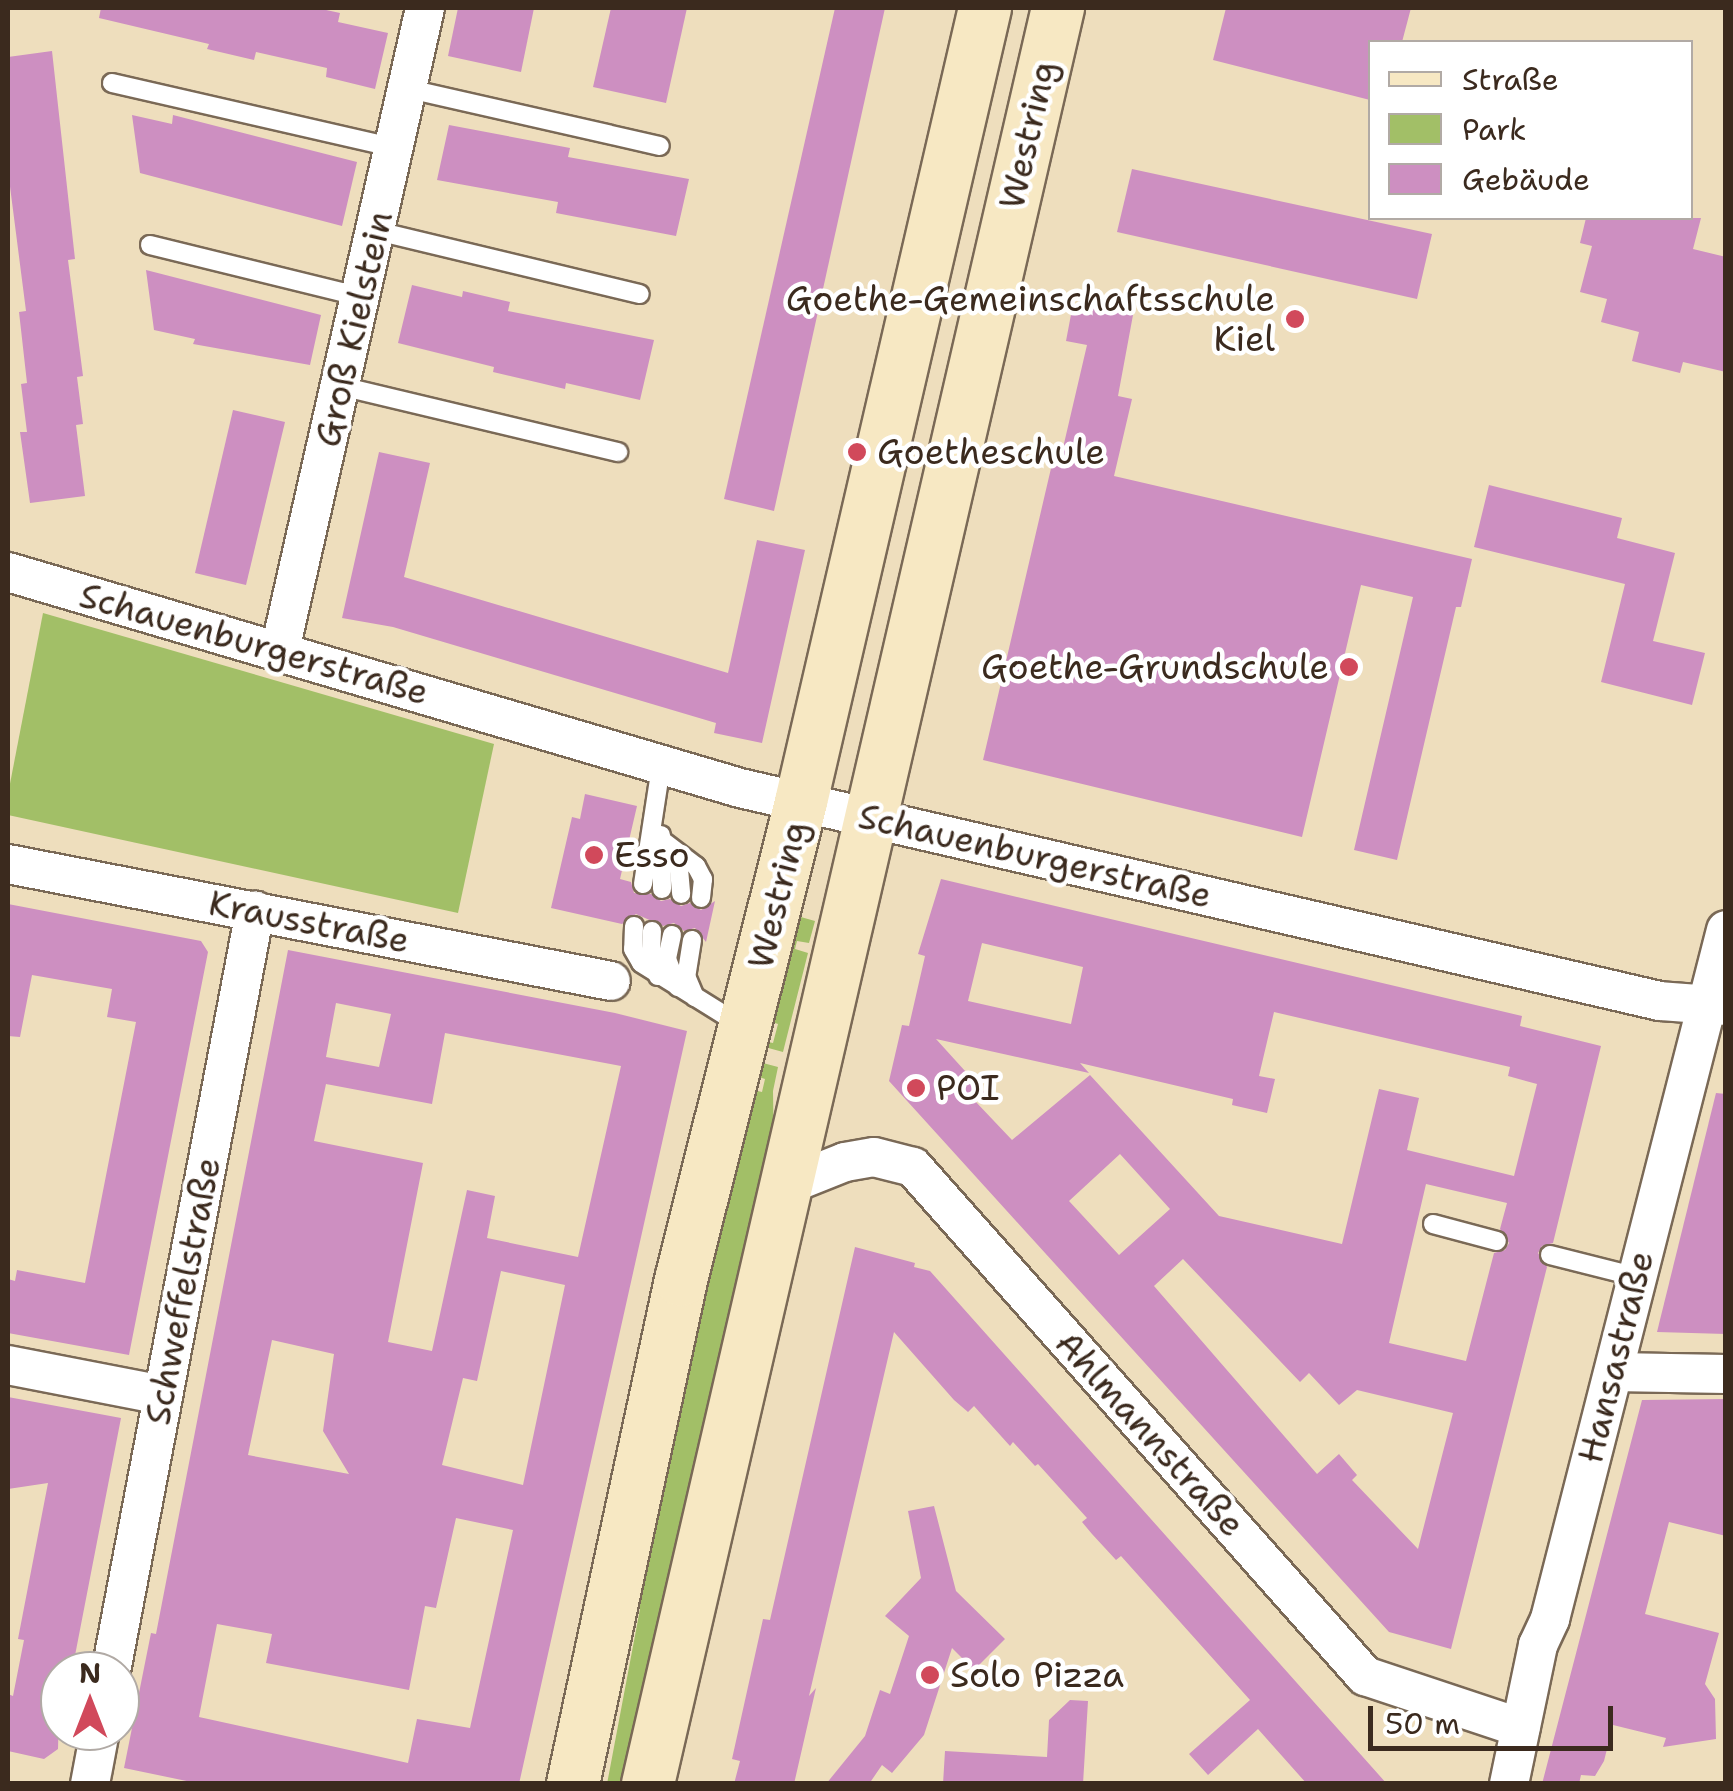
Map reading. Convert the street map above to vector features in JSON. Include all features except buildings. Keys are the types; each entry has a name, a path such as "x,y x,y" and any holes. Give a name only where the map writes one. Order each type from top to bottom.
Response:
{"main road":[{"name":"Westring","path":"573,1784 681,1280 801,802 985,8"},
{"name":"Westring","path":"648,1784 1058,8"}],"street":[{"name":"Groß Kielstein","path":"280,650 426,8"},
{"name":"Schauenburgerstraße","path":"8,572 662,766 801,802 1660,1001 1716,1004"},
{"name":"Krausstraße","path":"8,864 611,981"},
{"name":"Schweffelstraße","path":"116,1651 255,911"},
{"name":"Hansastraße","path":"1509,1784 1538,1644 1550,1619 1636,1277 1716,1004 1726,930"},
{"name":"Ahlmannstraße","path":"787,1186 846,1162 874,1156 913,1168 1365,1676 1521,1728"},
{"path":"8,1365 163,1395"},
{"path":"1614,1372 1726,1374"},
{"path":"90,1781 96,1751"}],"lane":[{"path":"112,83 396,148"},
{"path":"409,89 660,146"},
{"path":"376,231 640,294"},
{"path":"150,246 362,297"},
{"path":"341,386 618,452"},
{"path":"643,884 662,766"},
{"path":"656,820 679,868 681,894"},
{"path":"662,889 664,842"},
{"path":"664,842 696,866 703,879 701,898"},
{"path":"643,929 633,949 641,963 746,1028"},
{"path":"672,935 667,959 687,993"},
{"path":"687,993 692,940"},
{"path":"1433,1224 1497,1241"},
{"path":"1550,1255 1636,1277"}],"green space":[{"path":"43,613 494,744 458,913 8,815 8,794"},
{"path":"790,914 815,921 809,943 797,941 795,949 808,953 783,1052 757,1045 758,1040 773,1043 778,1024 763,1019"},
{"path":"752,1060 778,1067 773,1091 774,1158 631,1783 607,1784 640,1609 637,1558 745,1088 762,1092 765,1079 749,1073"}],"place":[{"name":"Goethe-Gemeinschaftsschule Kiel","path":"1295,319"},
{"name":"Goetheschule","path":"857,452"},
{"name":"Goethe-Grundschule","path":"1349,667"},
{"name":"Esso","path":"594,855"},
{"name":"POI","path":"916,1088"},
{"name":"Solo Pizza","path":"930,1675"}]}
